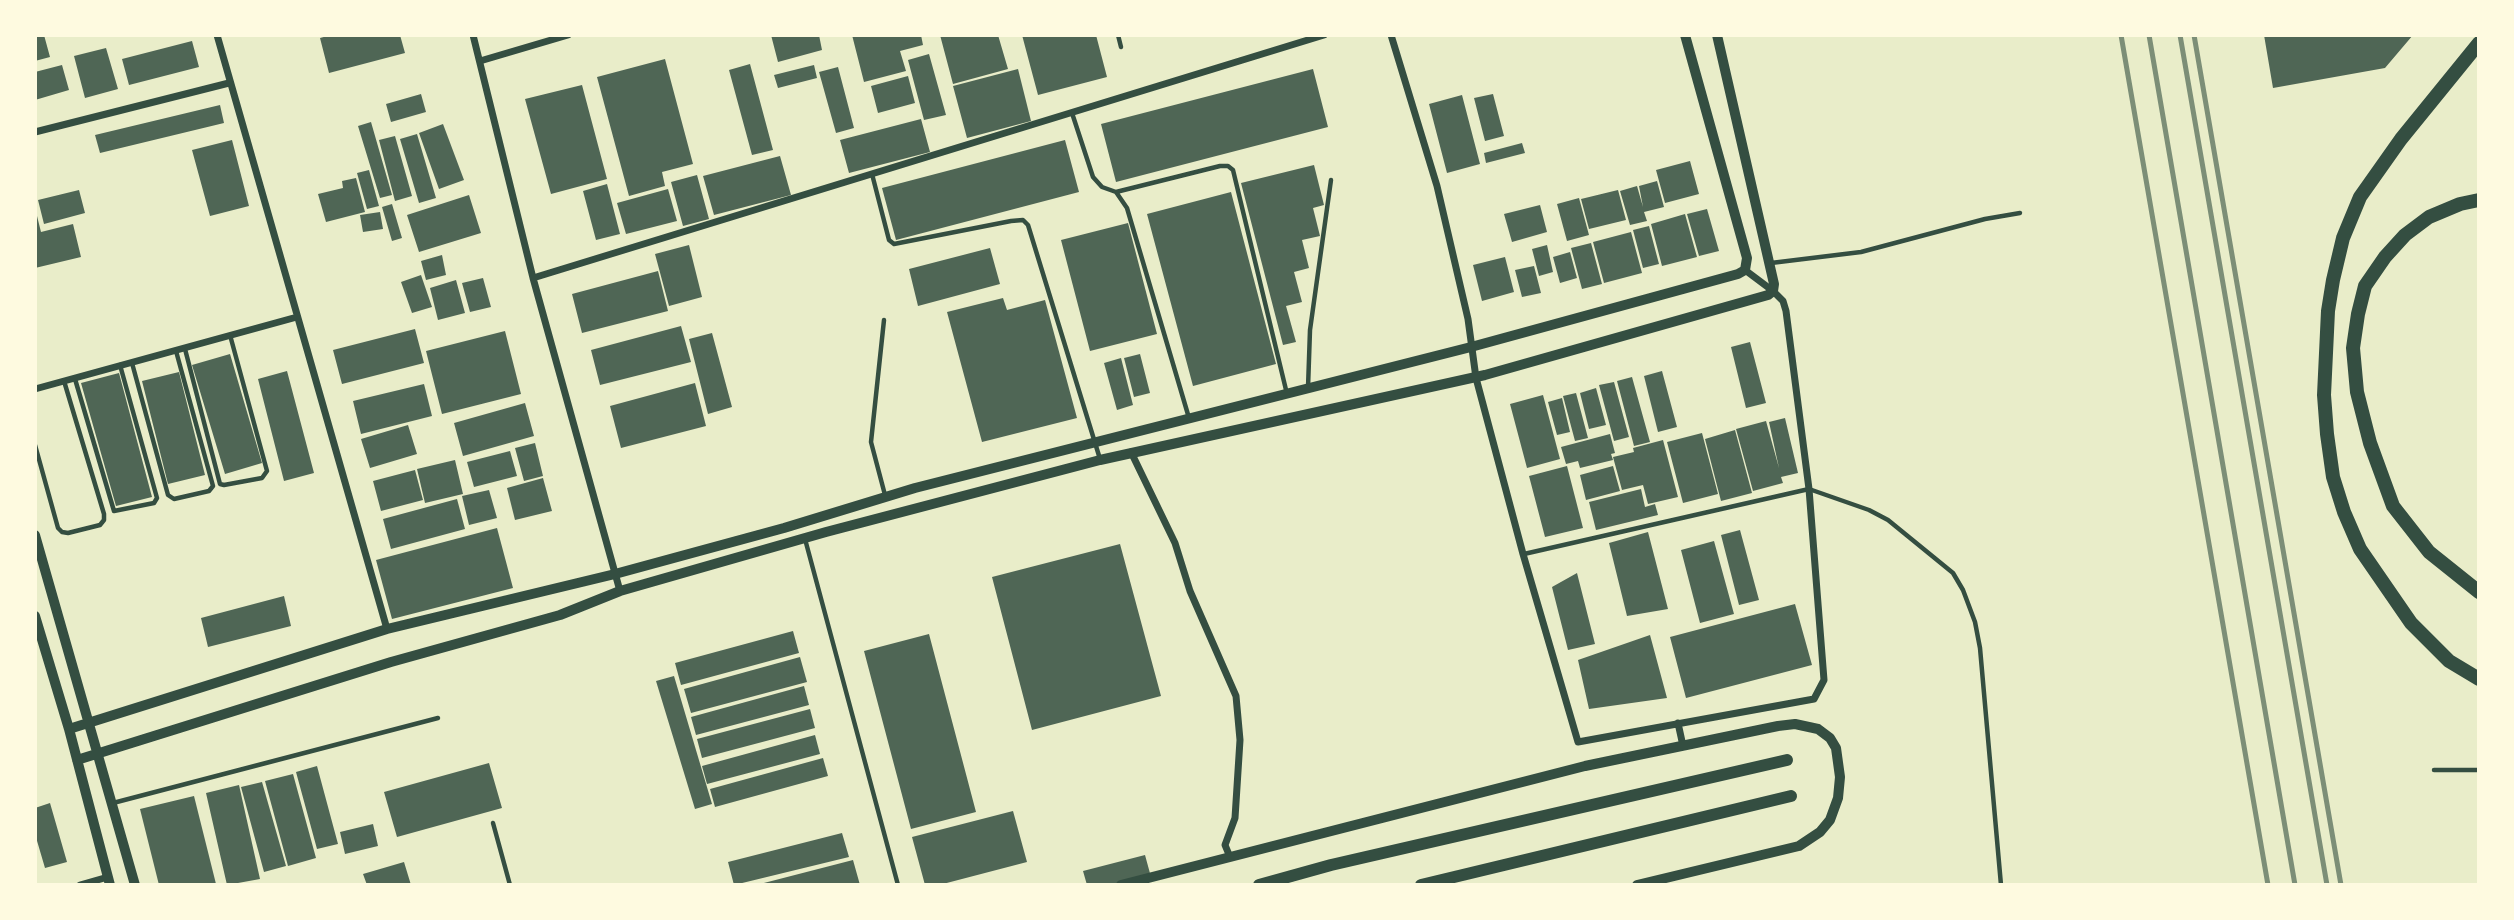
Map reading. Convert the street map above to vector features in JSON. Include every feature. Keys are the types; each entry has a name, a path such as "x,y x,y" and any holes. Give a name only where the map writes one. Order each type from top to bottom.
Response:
{"highway":[{"path":"2479,43 2402,139 2360,197 2343,238 2333,280 2328,312 2324,395 2333,477 2360,549 2411,623 2449,661 2479,680"},
{"path":"2479,200 2460,204 2429,217 2405,235 2385,257 2365,286 2353,348 2357,392 2370,443 2393,506 2429,552 2479,592"}],"main road":[{"path":"1259,885 1331,865 1787,761"},
{"path":"1421,885 1791,796"}],"street":[{"path":"217,35 387,629"},
{"path":"473,35 533,278 620,591"},
{"path":"480,61 568,35"},
{"path":"533,278 1324,35"},
{"path":"1391,35 1437,186 1468,318 1476,378 1577,742 1814,699 1824,680 1809,489 1786,311 1783,301 1745,270"},
{"path":"1685,35 1747,258 1745,270"},
{"path":"77,760 391,662 560,615 620,591 804,539 1131,452 1476,378 1768,295 1773,291 1774,284 1770,263 1717,35"},
{"path":"35,132 229,83"},
{"path":"69,729 387,629 615,574 784,528 885,496 1471,347 1745,270"},
{"path":"35,389 297,317"},
{"path":"1131,452 1175,543 1190,591 1236,696 1240,740 1235,818 1225,845 1230,857"},
{"path":"35,535 135,885"},
{"path":"35,616 69,729 109,881 79,885"},
{"path":"1678,723 1683,746"},
{"path":"1121,885 1585,766 1795,724 1818,729 1830,738 1836,748 1840,777 1839,798 1830,820 1819,832 1799,846 1637,885"}],"lane":[{"path":"1118,35 1121,47"},
{"path":"1072,111 1093,177 1102,187 1116,192 1220,166 1228,166 1233,170 1287,394"},
{"path":"872,174 889,240 894,244 1011,221 1023,220 1028,225 1100,460"},
{"path":"1307,389 1310,330 1331,180"},
{"path":"1116,192 1127,208 1189,419"},
{"path":"1770,263 1861,252 1985,219 2020,213"},
{"path":"884,320 871,442 885,496"},
{"path":"185,348 220,484 262,478 267,471 230,335"},
{"path":"132,362 168,495 174,499 209,491 213,485 175,350"},
{"path":"75,378 114,511 154,503 156,498 120,365"},
{"path":"35,445 58,528 68,533 100,525 104,514 64,381"},
{"path":"1523,554 1809,489 1869,510 1888,520 1953,573 1963,590 1980,648 2001,885"},
{"path":"804,539 898,885"},
{"path":"112,803 438,718"},
{"path":"2434,770 2479,770"},
{"path":"493,823 510,885"}],"building":[{"path":"35,35 44,35 50,57 35,61"},
{"path":"331,35 400,35 405,53 329,73 320,38"},
{"path":"771,35 819,35 822,50 778,62"},
{"path":"852,35 921,35 923,45 900,51 906,71 864,82"},
{"path":"940,35 998,35 1008,69 953,84"},
{"path":"1022,35 1096,35 1107,77 1038,95"},
{"path":"2264,35 2413,35 2385,68 2273,88"},
{"path":"192,41 199,67 129,85 122,59"},
{"path":"106,48 118,89 85,98 74,56"},
{"path":"929,54 946,115 924,120 908,60"},
{"path":"665,59 693,164 662,172 665,186 629,196 597,77"},
{"path":"750,64 773,150 752,155 729,70"},
{"path":"62,65 69,90 35,100 35,72"},
{"path":"814,65 817,78 778,88 774,75"},
{"path":"838,67 854,128 836,133 819,72"},
{"path":"1018,69 1031,121 967,138 953,86"},
{"path":"1313,69 1328,127 1116,182 1101,124"},
{"path":"908,76 915,103 878,113 871,86"},
{"path":"582,85 607,179 551,194 525,99"},
{"path":"421,94 426,112 391,122 386,104"},
{"path":"1493,94 1504,136 1485,141 1474,98"},
{"path":"1462,95 1480,164 1447,173 1429,104"},
{"path":"220,105 224,123 100,153 95,135"},
{"path":"921,119 930,152 849,173 840,140"},
{"path":"371,122 392,195 380,198 358,126"},
{"path":"443,124 464,180 439,189 419,133"},
{"path":"417,134 436,198 419,203 400,139"},
{"path":"395,136 412,196 395,201 379,140"},
{"path":"232,140 249,206 210,216 192,150"},
{"path":"1065,140 1079,192 896,240 882,188"},
{"path":"1522,143 1525,153 1486,163 1484,153"},
{"path":"780,156 791,195 714,215 703,176"},
{"path":"1690,161 1699,194 1665,203 1656,170"},
{"path":"1314,165 1324,205 1313,208 1320,236 1302,240 1309,268 1294,272 1302,302 1286,306 1296,342 1283,345 1241,183"},
{"path":"369,170 379,206 367,209 357,173"},
{"path":"697,175 709,219 683,226 671,182"},
{"path":"356,178 365,212 326,222 318,194 343,188 342,181"},
{"path":"1657,181 1664,207 1644,212 1647,221 1630,225 1620,191 1637,186 1643,207 1639,186"},
{"path":"607,184 620,234 596,240 583,191"},
{"path":"668,189 677,221 626,234 617,203"},
{"path":"79,190 85,213 44,224 38,200"},
{"path":"1618,190 1626,220 1589,229 1581,199"},
{"path":"1231,192 1276,364 1193,386 1147,214"},
{"path":"469,195 481,233 419,252 407,215"},
{"path":"1579,198 1589,235 1567,241 1557,204"},
{"path":"392,204 402,238 392,241 382,207"},
{"path":"1540,205 1547,232 1512,242 1504,214"},
{"path":"1707,209 1719,251 1699,256 1687,214"},
{"path":"380,212 383,229 363,232 360,215"},
{"path":"1685,214 1697,257 1662,266 1651,224"},
{"path":"35,216 41,232 73,224 81,257 35,268"},
{"path":"1128,223 1157,334 1090,351 1061,240"},
{"path":"1649,226 1659,264 1643,268 1633,230"},
{"path":"1631,232 1642,273 1604,283 1593,242"},
{"path":"1591,243 1602,284 1582,289 1571,248"},
{"path":"689,245 702,297 669,306 655,254"},
{"path":"1547,245 1553,272 1539,276 1532,249"},
{"path":"990,248 1000,284 918,306 909,269"},
{"path":"1570,252 1577,278 1560,283 1553,257"},
{"path":"442,255 446,275 426,280 421,261"},
{"path":"1505,257 1514,292 1482,301 1473,265"},
{"path":"1534,266 1541,293 1522,297 1515,270"},
{"path":"658,271 668,311 582,333 572,294"},
{"path":"421,275 432,307 412,313 401,282"},
{"path":"483,278 491,307 470,312 462,283"},
{"path":"456,280 465,313 438,320 430,288"},
{"path":"1003,298 1007,310 1045,300 1077,418 982,442 947,312"},
{"path":"681,326 691,362 600,385 591,350"},
{"path":"415,329 424,363 342,384 333,350"},
{"path":"505,331 521,394 442,414 426,351"},
{"path":"712,333 732,407 708,414 689,339"},
{"path":"1750,342 1766,403 1746,408 1731,347"},
{"path":"230,354 262,463 225,474 192,365"},
{"path":"1140,354 1150,393 1134,397 1124,358"},
{"path":"1121,358 1133,405 1117,410 1104,363"},
{"path":"287,371 314,473 284,481 258,379"},
{"path":"1662,371 1677,427 1658,432 1644,376"},
{"path":"179,372 205,475 168,484 142,381"},
{"path":"119,373 152,497 116,506 81,383"},
{"path":"1632,377 1650,442 1634,446 1617,381"},
{"path":"1614,382 1629,437 1614,441 1599,385"},
{"path":"695,383 706,426 621,448 610,406"},
{"path":"424,384 432,416 361,434 353,401"},
{"path":"1596,388 1606,425 1589,429 1580,393"},
{"path":"1576,393 1588,438 1575,441 1563,396"},
{"path":"1543,395 1560,459 1527,468 1510,404"},
{"path":"1562,398 1570,432 1557,435 1548,402"},
{"path":"525,403 534,436 463,456 454,423"},
{"path":"1785,418 1798,473 1781,477 1783,483 1753,491 1736,429 1766,421 1779,468 1769,422"},
{"path":"408,425 417,454 370,468 361,439"},
{"path":"1735,430 1752,493 1721,501 1705,439"},
{"path":"1702,433 1718,494 1683,503 1667,442"},
{"path":"1610,434 1615,453 1611,454 1613,460 1580,468 1578,461 1566,464 1561,447"},
{"path":"1663,440 1678,497 1648,504 1643,485 1622,490 1613,457"},
{"path":"535,443 543,476 524,481 515,448"},
{"path":"510,451 517,476 474,487 467,462"},
{"path":"455,460 463,494 425,503 417,469"},
{"path":"1567,466 1583,528 1545,537 1529,476"},
{"path":"1613,466 1620,491 1586,500 1580,475"},
{"path":"415,470 423,500 381,511 373,481"},
{"path":"543,478 552,511 515,520 507,488"},
{"path":"1641,489 1645,507 1655,504 1658,515 1596,530 1589,502"},
{"path":"489,490 497,518 469,525 462,496"},
{"path":"457,499 465,529 391,549 383,519"},
{"path":"497,528 513,588 392,619 376,560"},
{"path":"1740,530 1759,600 1739,605 1721,535"},
{"path":"1648,532 1668,609 1627,616 1609,543"},
{"path":"1714,541 1734,614 1700,623 1681,550"},
{"path":"1120,544 1161,696 1032,730 992,577"},
{"path":"1577,573 1595,644 1568,650 1552,587"},
{"path":"284,596 291,626 208,647 201,618"},
{"path":"1795,604 1812,665 1686,698 1670,637"},
{"path":"793,631 799,653 681,685 675,663"},
{"path":"929,634 976,812 911,829 864,651"},
{"path":"1650,635 1667,698 1589,709 1578,660"},
{"path":"800,657 807,682 691,713 684,689"},
{"path":"674,676 712,804 695,809 656,681"},
{"path":"804,686 809,705 696,735 691,717"},
{"path":"810,709 815,728 702,758 697,739"},
{"path":"815,735 820,754 707,784 702,766"},
{"path":"823,758 828,776 715,807 710,789"},
{"path":"489,763 502,808 397,837 384,792"},
{"path":"317,766 338,844 317,849 296,772"},
{"path":"293,774 316,858 288,866 265,781"},
{"path":"262,782 286,866 264,872 241,787"},
{"path":"239,785 260,879 227,885 206,793"},
{"path":"194,796 216,884 159,885 140,809"},
{"path":"50,803 67,862 45,868 35,834 35,808"},
{"path":"1013,811 1027,862 939,885 925,885 912,837"},
{"path":"373,824 378,846 345,854 340,832"},
{"path":"842,833 849,857 734,885 728,862"},
{"path":"1145,855 1151,877 1118,885 1087,885 1083,871"},
{"path":"853,860 860,885 760,885 760,884"},
{"path":"404,862 411,885 367,885 363,874"}],"railway":[{"path":"2121,35 2268,885"},
{"path":"2149,35 2295,885"},
{"path":"2180,35 2327,885"},
{"path":"2194,35 2341,885"}]}
